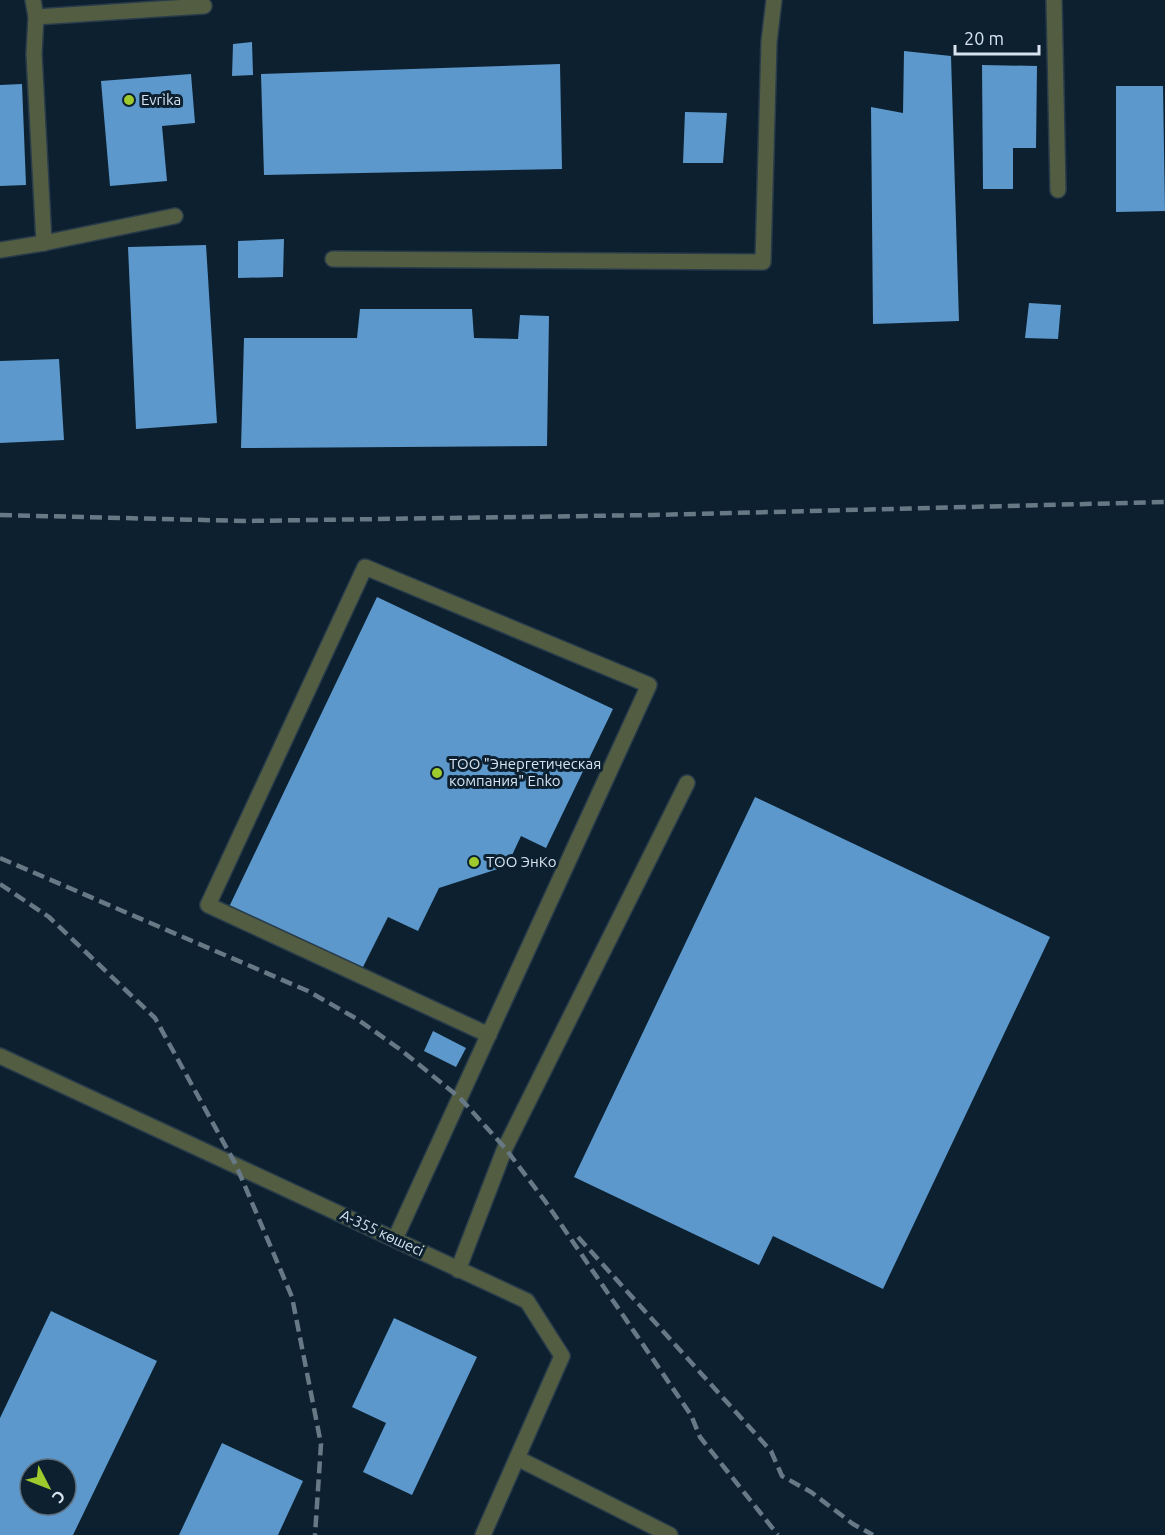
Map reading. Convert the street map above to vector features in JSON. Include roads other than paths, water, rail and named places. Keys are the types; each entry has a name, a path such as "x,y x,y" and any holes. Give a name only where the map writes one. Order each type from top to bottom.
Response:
{"street":[{"path":"33,0 36,17 34,54 44,243"},
{"path":"333,259 764,262 769,42 774,0"},
{"path":"1054,0 1058,190"},
{"path":"36,17 204,6"},
{"path":"0,250 175,216"},
{"path":"395,1239 489,1035 649,685 365,567 208,905 489,1035"},
{"path":"458,1270 506,1148 687,783"},
{"name":"А-355 көшесі","path":"0,1056 526,1301 562,1356 483,1535"},
{"path":"517,1458 670,1535"}],"railway":[{"path":"0,515 245,521 653,515 1165,502"},
{"path":"0,858 308,991 357,1019 401,1050 460,1098 505,1148 545,1201 691,1415 700,1437 778,1535"},
{"path":"0,884 49,917 155,1018 236,1165 292,1297 321,1444 315,1535"},
{"path":"578,1237 771,1451 782,1476 811,1492 853,1524 873,1535"}],"place":[{"name":"Evrika","path":"129,100"},
{"name":"ТОО \"Энергетическая компания\" Enko","path":"437,773"},
{"name":"ТОО ЭнКо","path":"474,862"}]}
